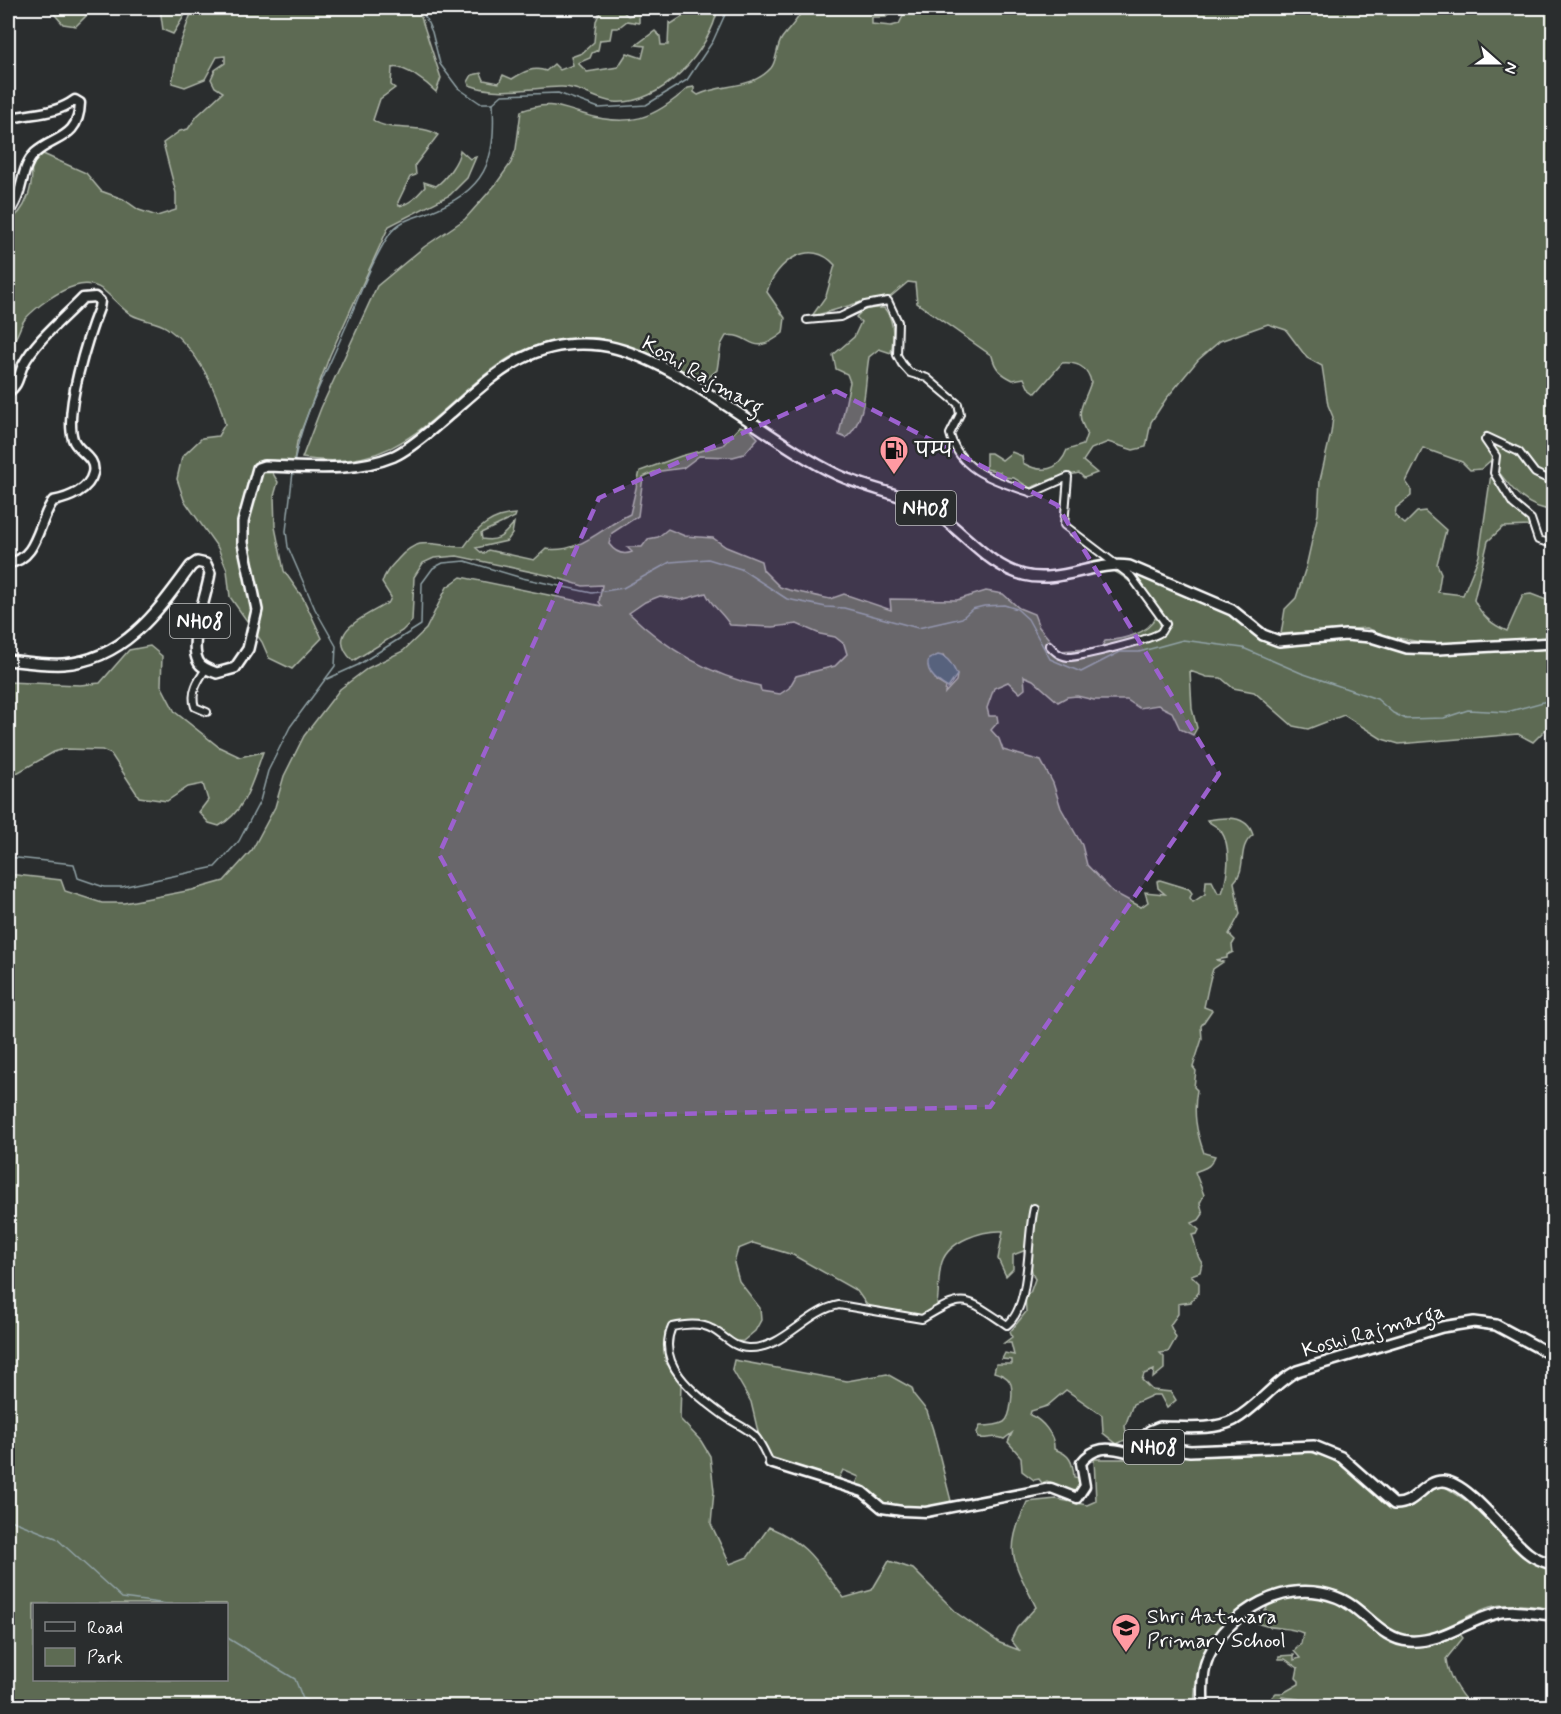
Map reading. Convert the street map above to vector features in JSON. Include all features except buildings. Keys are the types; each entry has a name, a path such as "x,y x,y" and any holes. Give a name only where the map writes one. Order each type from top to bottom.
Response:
{"main road":[{"name":"Koshi Rajmarg","path":"206,669 217,674 235,669 248,649 257,610 243,543 243,522 256,472 264,466 368,465 397,454 430,432 497,372 523,356 559,346 602,345 633,353 676,375 800,455 839,476 905,499 936,513 989,556 1015,572 1038,577 1061,577 1114,564 1141,570 1232,610 1263,635 1279,641 1346,635 1371,637 1407,648 1438,649 1554,643"},
{"name":"NH08","path":"8,660 63,664 91,658 122,644 139,631 191,566 197,562 206,564 210,573 195,651 197,660 206,669"},
{"name":"Koshi Rajmarga","path":"1150,1431 1160,1428 1225,1424 1236,1419 1284,1377 1297,1371 1442,1327 1474,1322 1490,1323 1554,1356"},
{"name":"NH08","path":"1150,1431 1148,1440 1151,1446 1190,1451 1314,1446 1341,1457 1394,1504 1406,1503 1436,1481 1451,1482 1465,1492 1528,1554 1554,1565"},
{"path":"1203,1707 1207,1659 1223,1632 1250,1606 1283,1595 1303,1590 1337,1597 1364,1613 1387,1634 1403,1641 1419,1642 1438,1638 1497,1613 1554,1615"}],"street":[{"path":"8,119 47,114 61,110 75,100 80,103 72,128 64,137 36,153 28,163 21,191 8,213"},
{"path":"8,392 19,381 22,366 32,351 83,298 95,297 100,302 99,308 83,348 71,427 77,447 90,458 94,467 93,475 88,483 74,494 53,501 28,551 20,560 8,563"},
{"path":"807,320 840,317 865,305 888,301 898,322 897,354 902,364 910,373 927,378 958,404 960,414 950,434 952,445 962,461 971,470 1032,493 1068,477 1064,525 1131,576 1166,624 1160,632 1091,654 1067,657 1058,654 1049,645"},
{"path":"1554,483 1535,473 1519,452 1495,439 1487,437 1485,440 1485,444 1494,450 1494,473 1513,504 1531,519 1538,540 1554,544"},
{"path":"206,669 196,683 194,703 200,710 207,712"},
{"path":"1034,1208 1022,1303 1015,1319 1007,1325 970,1300 950,1302 922,1319 839,1305 826,1307 774,1342 750,1349 734,1345 711,1328 689,1323 672,1327 668,1335 667,1353 672,1368 723,1415 755,1436 770,1463 863,1492 882,1508 926,1512 1051,1488 1077,1498 1085,1486 1081,1463 1089,1452 1107,1447 1127,1452 1150,1431"}],"highlighted area":[{"path":"836,391 1057,505 1219,774 990,1107 581,1116 439,854 599,498"}],"green space":[{"path":"49,8 89,8 86,16 76,26 63,24"},
{"path":"160,8 193,8 186,13 173,34 163,30"},
{"path":"193,8 418,8 441,78 436,92 408,71 392,68 391,85 395,88 380,99 373,120 388,126 423,129 438,135 415,165 416,175 410,177 398,202 399,206 416,196 425,187 424,182 436,186 440,183 455,164 460,150 470,159 476,157 467,178 450,195 389,226 330,355 297,442 294,461 270,461 272,472 278,482 274,496 275,527 284,571 303,598 322,638 292,669 269,658 262,642 230,597 227,570 218,548 184,500 177,479 182,457 202,438 218,436 225,424 211,384 188,347 167,328 132,315 101,288 85,284 62,291 41,304 25,319 14,340 8,345 8,221 20,212 24,205 30,190 31,166 43,154 86,173 101,191 123,199 139,210 157,216 176,210 176,193 163,143 180,131 188,129 197,116 223,92 215,87 211,79 215,70 225,63 225,56 217,57 205,79 185,87 172,83 178,50"},
{"path":"602,8 619,8 628,16 639,13 639,23 627,21 618,28 612,28 610,39 600,40 598,50 592,53 590,58 578,63 587,72 618,67 627,53 642,58 645,46 636,45 655,31 660,36 661,45 668,45 669,22 671,24 682,17 683,10 718,8 705,41 681,73 649,95 632,101 607,101 567,87 503,91 469,85 468,82 472,75 481,73 484,80 499,83 503,75 512,79 533,69 546,71 554,64 560,70 573,65 571,57 582,53 594,42 596,21"},
{"path":"803,8 895,8 886,17 872,17 872,24 891,26 899,24 907,8 1553,8 1553,510 1542,509 1525,500 1510,486 1490,461 1481,469 1470,470 1462,462 1423,448 1406,482 1411,489 1411,496 1396,508 1395,516 1405,524 1417,512 1425,511 1446,530 1437,564 1441,573 1438,592 1463,595 1479,556 1491,474 1511,506 1528,519 1530,526 1503,527 1488,541 1474,600 1488,619 1507,631 1523,595 1531,594 1552,602 1553,637 1485,643 1467,641 1444,646 1386,636 1367,628 1281,634 1285,609 1296,598 1306,567 1318,514 1320,480 1333,417 1328,405 1322,366 1307,358 1286,330 1268,324 1220,341 1198,360 1166,399 1151,422 1146,447 1133,450 1108,442 1091,449 1083,461 1097,473 1084,478 1079,473 1055,478 1030,488 1014,478 1001,477 1000,472 986,469 986,453 991,453 1002,460 1012,452 1022,456 1023,463 1037,469 1049,469 1064,457 1067,450 1083,445 1087,433 1080,413 1091,382 1084,369 1072,363 1062,363 1036,393 1028,387 1024,378 1013,380 1002,373 992,356 917,303 915,283 908,282 889,298 870,300 812,316 826,296 835,265 826,257 815,253 805,253 795,257 778,271 771,281 767,292 785,318 783,333 772,341 757,345 742,338 726,336 721,345 717,370 700,385 663,361 638,349 597,338 570,339 532,347 499,364 416,433 385,451 347,460 302,458 321,408 377,286 424,247 465,219 496,184 511,163 516,149 521,111 546,105 599,118 627,120 652,114 676,99 688,88 694,87 694,92 698,95 755,80 771,68 782,38"},
{"path":"884,308 890,318 893,335 891,353 879,349 869,357 862,411 853,430 846,438 839,435 850,382 847,374 836,369 833,355 854,337 861,322 856,317 863,310"},
{"path":"740,426 750,430 758,438 744,454 733,457 699,456 683,468 654,472 643,477 638,516 612,533 609,544 616,551 632,552 627,547 642,547 648,539 658,537 668,529 685,536 713,538 726,547 761,561 763,570 780,587 830,599 844,594 891,610 890,599 957,600 986,591 1003,594 1019,608 1034,614 1039,627 1059,651 1101,648 1105,641 1141,632 1156,617 1138,589 1112,570 1141,571 1225,610 1274,643 1282,645 1357,637 1415,654 1553,646 1553,722 1533,742 1518,734 1399,744 1382,739 1344,715 1308,729 1293,726 1254,692 1233,688 1221,678 1207,677 1190,671 1192,709 1197,728 1193,735 1180,729 1172,712 1158,705 1139,708 1127,700 1094,700 1077,696 1067,697 1058,702 1033,680 1024,676 1025,689 1020,693 1008,682 994,688 987,708 989,716 997,716 998,722 991,730 999,739 1003,750 1041,761 1053,783 1061,808 1082,845 1087,865 1113,892 1141,907 1148,902 1145,892 1165,894 1158,888 1157,881 1160,880 1189,889 1193,902 1205,894 1206,881 1212,881 1218,893 1222,893 1227,870 1227,845 1218,827 1207,820 1234,818 1246,823 1253,835 1245,846 1240,871 1234,882 1240,914 1229,934 1235,940 1232,945 1233,952 1227,955 1227,958 1216,960 1223,962 1213,969 1204,1007 1212,1010 1201,1026 1202,1039 1193,1067 1196,1071 1195,1114 1199,1137 1204,1153 1215,1156 1209,1165 1195,1172 1204,1195 1200,1203 1203,1214 1199,1220 1192,1223 1199,1230 1197,1234 1192,1235 1202,1263 1200,1272 1191,1275 1199,1283 1199,1292 1191,1302 1178,1304 1178,1314 1170,1325 1176,1338 1168,1352 1160,1353 1164,1357 1164,1369 1153,1378 1154,1370 1144,1374 1142,1380 1152,1390 1171,1392 1176,1400 1167,1408 1160,1395 1153,1395 1133,1404 1125,1426 1127,1439 1117,1444 1103,1433 1102,1415 1066,1390 1047,1406 1031,1411 1030,1415 1043,1424 1050,1433 1054,1449 1064,1453 1070,1459 1074,1477 1079,1478 1082,1487 1078,1494 1047,1481 1042,1483 1039,1479 1034,1480 1022,1471 1021,1457 1008,1442 1012,1433 1004,1439 978,1438 977,1432 980,1426 1004,1422 1010,1409 1012,1391 1010,1382 994,1372 996,1364 1012,1364 1012,1360 1002,1359 1005,1353 1014,1355 1011,1343 1004,1343 1012,1337 1010,1332 1026,1312 1025,1294 1030,1293 1035,1279 1026,1250 1013,1255 1013,1269 1006,1276 998,1259 1003,1231 986,1232 959,1243 952,1248 942,1262 936,1309 923,1317 869,1308 857,1291 793,1255 753,1243 738,1249 734,1263 739,1281 760,1308 761,1320 755,1331 743,1341 732,1342 710,1329 674,1324 665,1332 665,1361 681,1383 680,1419 701,1441 710,1456 714,1491 711,1524 730,1564 748,1557 769,1527 804,1548 844,1598 872,1590 889,1561 913,1569 958,1614 1000,1643 1019,1650 1011,1640 1017,1628 1036,1607 1017,1567 1013,1545 1015,1533 1027,1502 1056,1499 1087,1505 1096,1501 1094,1459 1133,1459 1141,1440 1152,1449 1215,1454 1275,1450 1308,1451 1331,1459 1352,1473 1383,1503 1403,1509 1412,1506 1431,1490 1444,1486 1467,1501 1525,1556 1553,1568 1553,1609 1522,1605 1490,1607 1432,1633 1413,1636 1403,1635 1385,1626 1344,1594 1316,1587 1288,1588 1262,1595 1239,1609 1220,1628 1205,1651 1197,1677 1195,1706 8,1706 8,874 61,880 65,891 102,903 124,903 192,890 224,881 252,850 275,807 284,776 304,736 340,689 368,668 403,651 426,629 447,587 461,577 602,606 599,602 602,585 583,586 551,576 457,556 434,558 423,563 414,577 412,621 402,631 353,661 342,641 345,632 361,618 389,602 391,597 382,583 383,579 406,551 414,546 428,543 464,547 485,524 499,517 516,514 515,517 481,533 482,539 497,538 514,523 512,534 507,541 476,548 483,554 488,550 534,560 546,549 580,544 630,514 640,471 681,456 723,445","holes":["706,593 730,625 773,627 797,624 820,634 835,637 844,644 847,654 835,666 796,676 789,688 780,694 761,691 760,686 724,675 673,649 629,613 645,602 660,596 681,600","943,655 957,675 956,681 945,693 946,687 936,681 933,674"]},
{"path":"150,646 162,656 161,685 175,712 219,747 240,757 263,752 247,794 228,820 219,826 209,823 199,812 208,800 203,784 188,787 167,801 139,797 111,754 102,750 64,749 54,752 8,778 8,682 80,685 100,683 129,650"},
{"path":"734,1360 847,1381 887,1374 912,1388 914,1395 927,1411 951,1501 930,1509 883,1507 856,1484 859,1477 843,1470 838,1480 775,1463 759,1436 751,1402 732,1369"},
{"path":"1305,1593 1342,1602 1386,1636 1434,1642 1459,1633 1463,1638 1446,1659 1455,1685 1471,1706 1298,1706 1298,1699 1282,1697 1275,1701 1272,1697 1276,1693 1283,1693 1299,1684 1296,1678 1298,1668 1285,1659 1279,1659 1279,1656 1294,1655 1294,1660 1300,1658 1294,1651 1301,1644 1303,1633 1257,1623 1267,1608 1263,1605 1267,1601"}],"water":[{"path":"938,655 947,659 957,675 948,688 936,679 928,668 929,659"}],"waterway":[{"path":"421,8 432,32 440,64 458,88 480,103 493,103 502,95 558,93 599,108 646,105 687,80 713,41 728,8"},
{"path":"294,464 302,430 315,396 382,246 401,223 447,204 463,195 475,184 489,158 492,142 493,103"},
{"path":"8,857 74,864 78,878 104,887 122,887 215,867 239,841 260,801 268,771 290,727 335,666 336,646 315,609 288,547 286,531 293,472"},
{"path":"327,679 358,665 421,625 422,583 433,568 443,563 465,561 522,578 592,593 623,588 670,562 708,559 741,569 787,599 826,607 844,608 918,628 962,618 972,609 1004,605 1017,609 1028,619 1050,659 1081,672 1120,652 1139,652 1183,640 1243,648 1301,673 1377,699 1393,713 1406,719 1444,718 1468,710 1507,712 1554,699"},
{"path":"8,1519 56,1538 122,1598 160,1603"},
{"path":"228,1638 295,1679 303,1699 321,1706"}],"place":[{"name":"पम्प","path":"894,476"},
{"name":"Shri Aatmara Primary School","path":"1126,1654"}]}
